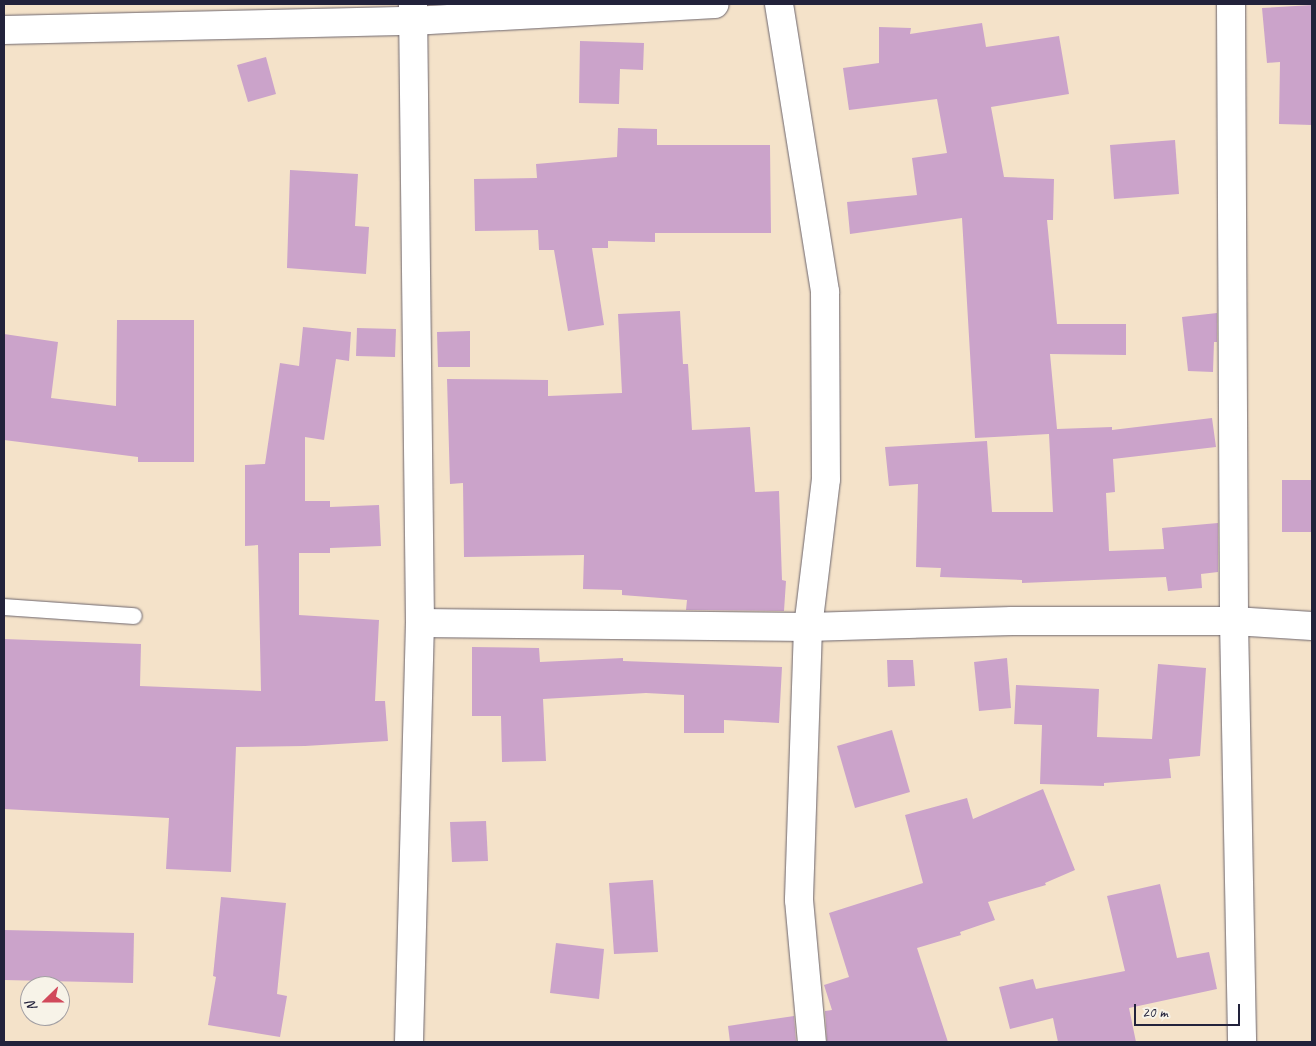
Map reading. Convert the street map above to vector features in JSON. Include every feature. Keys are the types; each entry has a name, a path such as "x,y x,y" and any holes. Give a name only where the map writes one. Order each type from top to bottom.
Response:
{"street":[{"path":"4,30 412,13 715,4"},
{"path":"779,4 825,292 826,479 808,627 799,900 812,1042"},
{"path":"1230,4 1234,621 1242,1042"},
{"path":"409,1042 420,624 412,13"},
{"path":"420,624 808,627 1012,620 1234,621 1312,626"}],"lane":[{"path":"4,607 134,616"}],"building":[{"path":"1312,5 1312,125 1279,124 1280,62 1267,63 1262,8"},
{"path":"982,23 986,47 1059,36 1069,94 991,107 1004,177 1054,179 1053,220 1047,220 1057,324 1126,324 1126,355 1050,354 1057,429 1112,427 1112,430 1212,418 1216,447 1113,459 1115,492 1106,493 1109,551 1164,549 1162,528 1218,523 1218,572 1201,574 1202,588 1168,591 1166,577 1022,583 1022,580 940,577 941,568 916,567 918,484 889,486 885,447 987,441 992,512 1053,512 1049,434 975,438 962,218 850,234 847,202 917,195 912,158 947,153 937,99 849,110 843,68 879,63 879,27 911,28 910,34"},
{"path":"580,41 644,43 643,70 620,69 619,104 579,103"},
{"path":"266,57 276,94 248,102 237,65"},
{"path":"618,128 657,129 657,145 770,145 771,233 655,233 655,242 608,241 608,248 592,248 604,325 568,331 554,250 539,250 538,230 475,231 474,179 537,178 536,164 617,157"},
{"path":"1175,140 1179,194 1114,199 1110,145"},
{"path":"290,170 358,174 355,226 369,227 366,274 287,268"},
{"path":"680,311 683,364 688,364 692,430 750,427 755,492 779,491 782,580 786,581 784,611 686,610 687,600 622,595 622,590 583,589 584,555 464,557 463,483 450,484 447,379 548,380 548,396 622,393 618,314"},
{"path":"1217,313 1217,342 1214,342 1213,372 1188,371 1182,317"},
{"path":"117,320 194,320 194,462 138,462 138,457 4,440 4,334 58,342 51,398 116,406"},
{"path":"303,327 351,332 349,361 336,359 324,440 305,437 305,501 330,501 330,507 379,505 381,546 330,548 330,553 299,553 299,615 379,620 375,701 385,701 388,741 305,746 236,747 231,872 166,869 169,818 4,809 4,639 141,644 140,686 261,691 258,545 245,546 245,465 265,464 280,363 299,366"},
{"path":"357,328 396,329 395,357 356,356"},
{"path":"470,331 470,367 438,367 437,332"},
{"path":"1282,480 1312,480 1312,532 1282,532"},
{"path":"472,647 539,648 540,662 623,658 623,661 782,667 779,723 724,720 724,733 684,733 684,695 646,693 543,699 546,761 502,762 501,716 472,716"},
{"path":"1007,658 1011,708 979,711 974,662"},
{"path":"887,660 913,660 915,686 888,687"},
{"path":"1158,664 1206,668 1200,756 1169,759 1171,778 1104,783 1104,786 1040,784 1042,725 1014,724 1016,685 1099,689 1097,737 1152,739"},
{"path":"892,730 910,792 855,808 837,746"},
{"path":"1043,789 1075,870 1045,883 1046,885 988,902 995,920 960,932 961,935 917,948 948,1042 827,1042 825,1011 832,1010 824,985 849,977 829,913 923,883 905,815 967,798 973,819"},
{"path":"486,821 488,861 452,862 450,822"},
{"path":"653,880 658,952 614,954 609,883"},
{"path":"1160,884 1177,958 1209,952 1217,989 1129,1008 1136,1042 1058,1042 1053,1018 1010,1029 999,987 1033,979 1036,989 1125,971 1107,896"},
{"path":"221,897 286,903 277,994 287,996 280,1037 208,1025 216,977 213,976"},
{"path":"4,930 134,933 133,983 70,982 70,976 20,976 20,980 4,980"},
{"path":"556,943 604,949 599,999 550,993"},
{"path":"794,1016 796,1042 730,1042 728,1026"}]}
